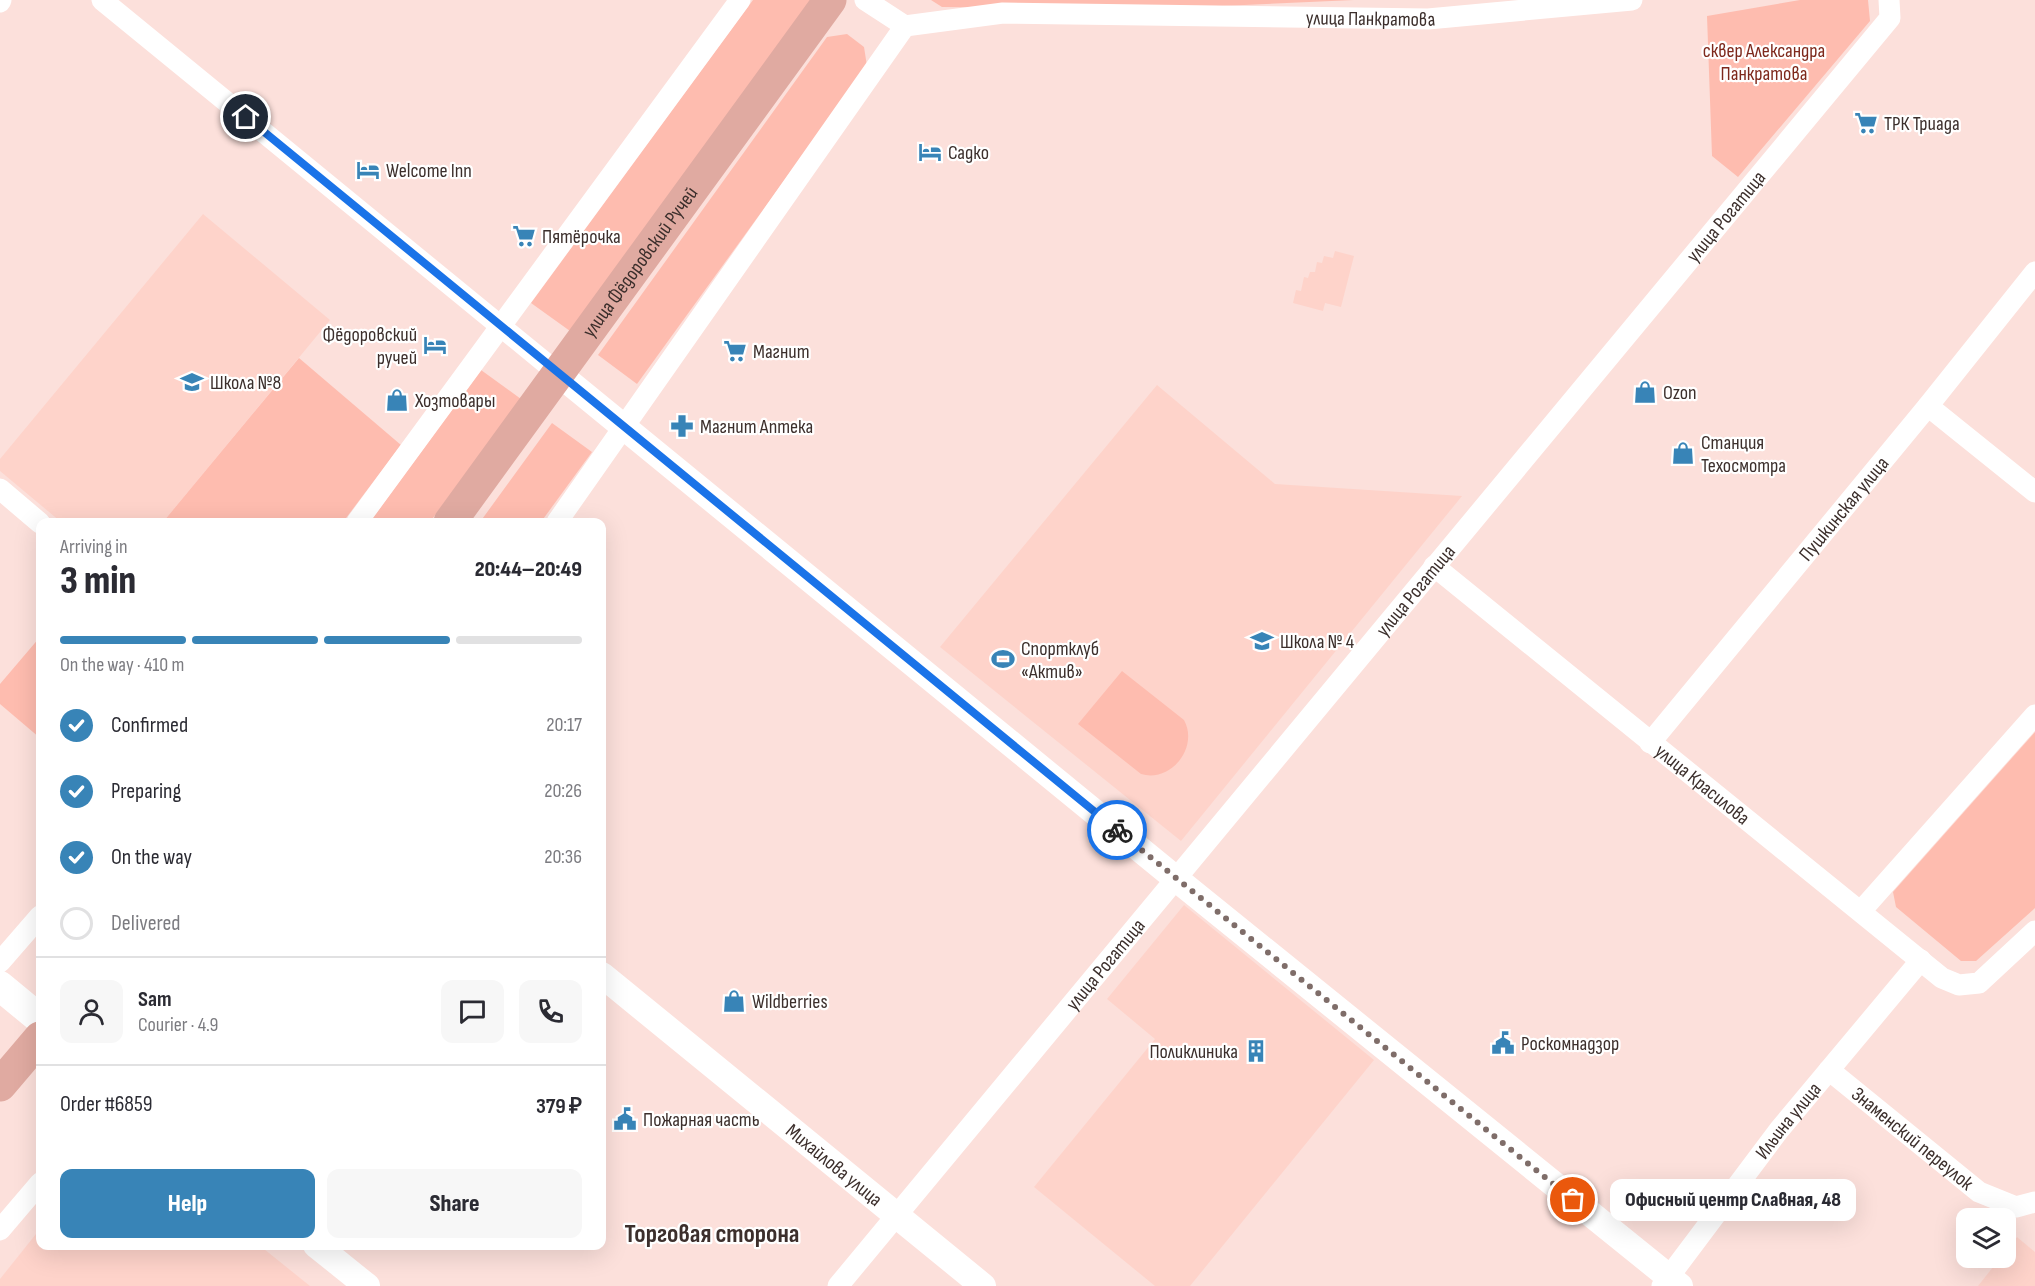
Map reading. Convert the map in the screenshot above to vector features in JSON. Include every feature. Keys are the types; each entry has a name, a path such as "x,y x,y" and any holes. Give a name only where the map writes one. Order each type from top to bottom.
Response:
{"main road":[{"name":"улица Фёдоровский Ручей","path":"453,518 830,0"},
{"path":"0,986 36,1016"},
{"path":"0,1085 36,1043"}],"street":[{"path":"102,0 1670,1283"},
{"path":"360,518 740,0"},
{"path":"560,518 905,26 865,0"},
{"name":"улица Панкратова","path":"905,26 1003,13 1428,19 1632,0"},
{"name":"улица Рогатица","path":"838,1286 1890,18 1889,0"},
{"name":"Пушкинская улица","path":"1650,743 2035,273"},
{"path":"1928,406 2035,492"},
{"path":"0,489 36,520"},
{"name":"улица Красилова","path":"1434,566 1942,978 1959,985 1979,983 2035,931"},
{"path":"1861,911 2035,715"},
{"path":"0,962 36,921"},
{"name":"Ильина улица","path":"1670,1283 1779,1130 1921,960"},
{"name":"Михайлова улица","path":"606,978 983,1286"},
{"name":"Знаменский переулок","path":"1829,1070 1979,1192 2016,1207 2035,1202"},
{"path":"0,1230 36,1188"},
{"path":"322,1250 367,1286"}],"shaded area":[{"path":"203,214 330,320 166,518 56,518 0,471 0,459"},
{"path":"1335,251 1354,256 1341,307 1325,303 1323,311 1293,303 1296,290 1301,291 1304,277 1308,278 1310,272 1315,272 1317,262 1322,263 1324,256 1333,258"},
{"path":"1157,385 1275,484 1462,496 1181,841 940,647"},
{"path":"1184,905 1374,1060 1190,1286 1155,1286 1034,1187 1155,1039 1107,999"},
{"path":"36,1234 36,1250 265,1250 310,1286 0,1286 0,1279"},
{"path":"2016,1238 2035,1252 2035,1286 1978,1286 1992,1268 2016,1268"}],"green space":[{"path":"753,0 814,0 570,331 531,303"},
{"path":"931,0 1354,0 1156,9 942,7"},
{"name":"сквер Александра Панкратова","path":"1800,0 1868,0 1870,21 1738,177 1712,156 1707,16"},
{"path":"847,34 864,47 867,66 637,384 598,355 827,37"},
{"path":"299,358 401,445 346,518 166,518"},
{"path":"481,370 521,399 433,518 373,518"},
{"path":"552,423 592,452 544,518 483,518"},
{"path":"36,642 36,735 0,704 0,684"},
{"path":"1122,671 1184,720 1188,730 1185,751 1172,768 1162,773 1141,774 1078,724"},
{"path":"2035,732 2035,908 1976,961 1961,961 1896,907 1893,892"}],"way so far":[{"path":"1117,830 1573,1200"}],"place":[{"name":"ТРК Триада","path":"1866,123"},
{"name":"Садко","path":"930,152"},
{"name":"Welcome Inn","path":"368,170"},
{"name":"Пятёрочка","path":"524,236"},
{"name":"Фёдоровский ручей","path":"435,345"},
{"name":"Магнит","path":"735,351"},
{"name":"Школа №8","path":"192,382"},
{"name":"Ozon","path":"1645,392"},
{"name":"Хозтовары","path":"397,400"},
{"name":"Магнит Аптека","path":"682,426"},
{"name":"Станция Техосмотра","path":"1683,453"},
{"name":"Школа № 4","path":"1262,641"},
{"name":"Спортклуб «Актив»","path":"1003,659"},
{"name":"Wildberries","path":"734,1001"},
{"name":"Роскомнадзор","path":"1503,1043"},
{"name":"Поликлиника","path":"1256,1051"},
{"name":"Пожарная часть","path":"625,1119"},
{"name":"Офисный центр Славная, 48","path":"1573,1200"}],"district":[{"name":"Торговая сторона","path":"712,1233"}],"route":[{"path":"246,117 1117,830"}]}
